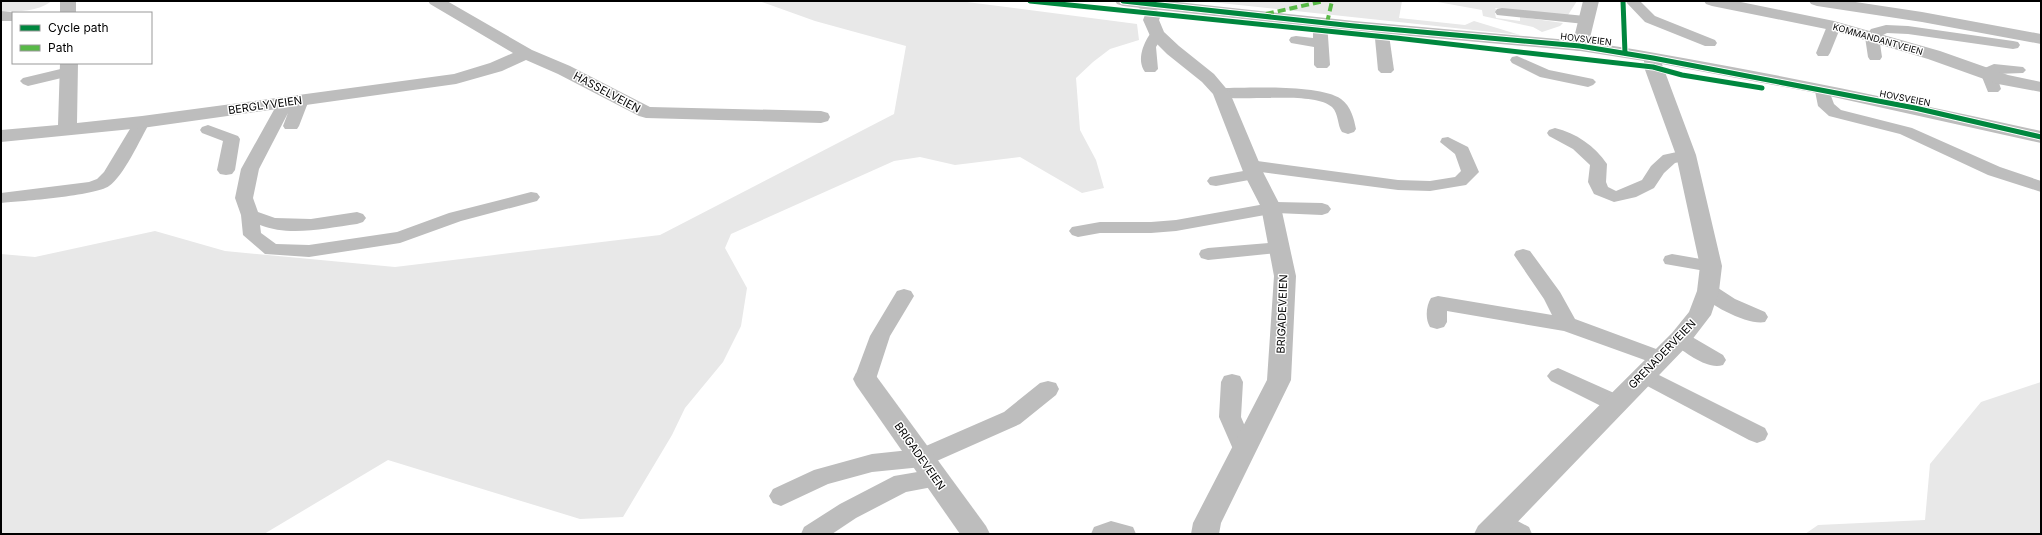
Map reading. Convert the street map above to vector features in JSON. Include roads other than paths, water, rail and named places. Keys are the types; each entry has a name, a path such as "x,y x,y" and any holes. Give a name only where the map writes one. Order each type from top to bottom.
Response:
{"street":[{"path":"68,1 68,12"},
{"name":"HASSELVEIEN","path":"436,1 526,54 564,70 646,112 821,117"},
{"name":"HOVSVEIEN","path":"1123,1 1320,22 1580,46 1652,58 1915,108 2041,137"},
{"path":"1580,46 1585,20 1591,1"},
{"name":"KOMMANDANTVEIEN","path":"1712,1 1834,26 1934,55 1989,79 2041,88"},
{"path":"1817,1 1920,9 2041,39"},
{"name":"BRIGADEVEIEN","path":"1143,3 1153,14 1151,20 1158,34 1173,50 1208,78 1221,93 1252,170 1271,207 1285,276 1279,380 1206,523 1205,534"},
{"path":"1,16 12,16"},
{"name":"BERGLYVEIEN","path":"2,136 142,122 456,79 496,67 526,54"},
{"name":"GRENADERVEIEN","path":"1493,528 1680,338 1699,315 1708,291 1711,266 1686,155 1653,67 1652,58"},
{"path":"67,130 68,66"},
{"name":"BRIGADEVEIEN","path":"865,379 976,534"}],"lane":[{"path":"1632,1 1650,19 1710,43"},
{"path":"1502,12 1585,20"},
{"path":"1320,22 1322,66"},
{"path":"1823,53 1834,26"},
{"path":"1381,28 1386,70"},
{"path":"1875,57 1872,37 1876,32 1886,29 1908,30 2013,45"},
{"path":"1150,69 1149,47 1158,34"},
{"path":"1296,40 1321,43"},
{"path":"1517,41 1520,52 1515,64 1545,74 1588,82"},
{"path":"39,68 68,66"},
{"path":"28,82 68,66"},
{"path":"1989,79 1994,69 2018,70"},
{"path":"1823,91 1826,106 1835,113 1906,131 1994,171 2041,187"},
{"path":"1221,93 1291,94 1314,96 1334,101 1345,114 1348,129"},
{"path":"291,126 294,101"},
{"path":"294,101 250,169 244,198 250,215 252,235 272,250 309,251 400,237 455,217 531,197"},
{"path":"217,112 205,136 232,139 226,170"},
{"path":"1,198 92,187 103,183 111,175 142,122"},
{"path":"1555,133 1571,139 1586,150 1599,164 1597,182 1600,190 1614,196 1630,193 1648,184 1657,170 1669,159 1686,155"},
{"path":"1216,181 1252,170 1390,184 1430,186 1460,181 1470,172 1462,151 1448,142"},
{"path":"1078,231 1093,227 1161,227 1196,223 1271,207 1322,209"},
{"path":"250,215 273,224 311,225 357,218"},
{"path":"1208,254 1280,248"},
{"path":"1523,255 1553,296 1567,324"},
{"path":"1672,260 1711,266"},
{"path":"1708,291 1728,304 1758,317"},
{"path":"865,379 872,353 881,331 904,296"},
{"path":"1438,322 1438,303 1567,324 1660,358"},
{"path":"1680,338 1716,360"},
{"path":"1643,375 1757,434"},
{"path":"1558,376 1615,403"},
{"path":"1232,382 1230,417 1244,450"},
{"path":"813,534 848,511 929,468 1012,418 1048,389"},
{"path":"781,496 822,477 872,463 929,468"},
{"path":"1493,528 1520,534"},
{"path":"1103,534 1111,531 1124,534"}]}
